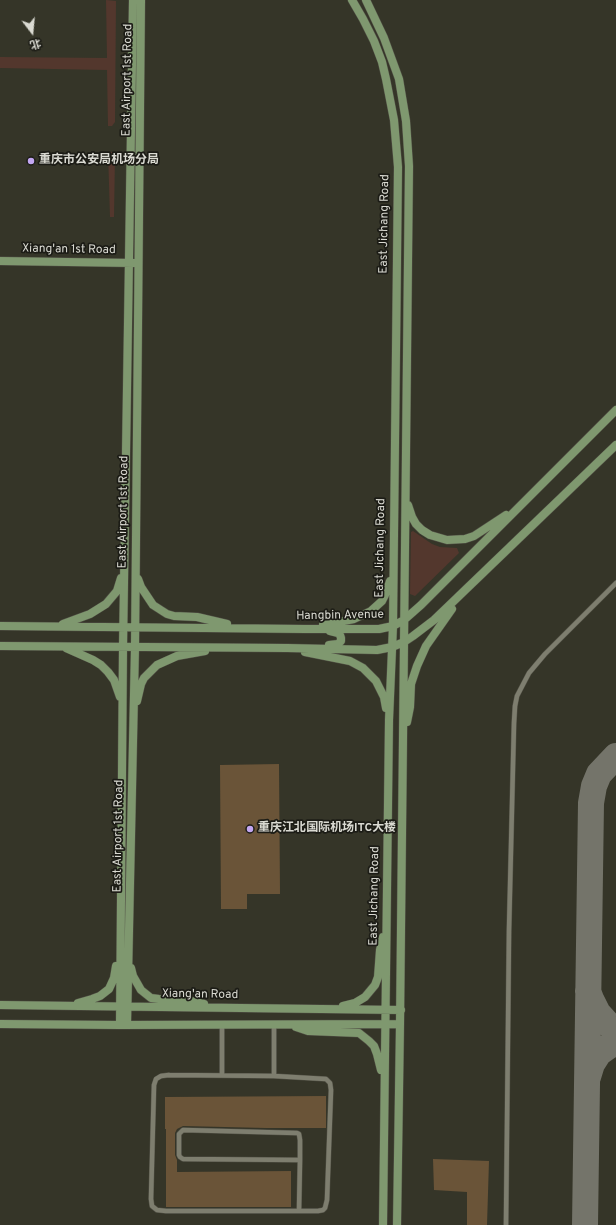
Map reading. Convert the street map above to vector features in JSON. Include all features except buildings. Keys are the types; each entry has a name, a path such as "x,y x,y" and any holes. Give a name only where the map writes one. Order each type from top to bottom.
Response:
{"street":[{"name":"East Airport 1st Road","path":"124,1025 120,915 122,647 133,0"},
{"name":"East Airport 1st Road","path":"124,1006 128,956 134,717 141,0"},
{"name":"East Jichang Road","path":"352,0 366,24 382,62 391,100 397,143 398,168 393,626 389,720 383,1225"},
{"name":"East Jichang Road","path":"366,0 384,38 398,79 406,121 409,166 401,1010 397,1225"},
{"name":"Xiang'an 1st Road","path":"0,261 138,263"},
{"name":"Hangbin Avenue","path":"0,626 379,629 393,626 404,620 421,606 616,410"},
{"path":"0,646 222,647 378,650 392,647 404,642 434,620 616,445"},
{"path":"406,491 409,509 416,524 430,535 447,540 465,539 474,536 522,505"},
{"path":"135,554 140,587 153,605 159,610 174,616 197,617 241,628"},
{"path":"55,626 90,614 113,598 119,586 124,560"},
{"path":"306,629 354,619 371,611 386,595 393,563"},
{"path":"403,738 410,707 411,684 421,656 464,592"},
{"path":"287,648 340,643 340,635 325,629"},
{"path":"62,646 101,665 114,680 122,704"},
{"path":"134,717 141,684 148,672 157,665 177,656 222,647"},
{"path":"287,648 350,661 363,668 376,681 384,697 389,720"},
{"path":"65,1005 100,996 112,984 115,972 120,915"},
{"path":"328,1009 356,1003 365,997 375,985 378,977 380,950 386,921"},
{"path":"128,956 133,976 141,990 151,998 186,1000 216,1008"},
{"name":"Xiang'an Road","path":"0,1005 401,1010"},
{"path":"1,1024 400,1024"},
{"path":"286,1024 308,1031 352,1032 359,1033 364,1036 370,1041 377,1054 384,1087"}],"lane":[{"path":"506,1225 509,931 515,706 517,696 529,673 545,654 616,583"},
{"path":"222,1024 222,1075"},
{"path":"274,1024 274,1076"},
{"path":"169,1075 274,1076 328,1080 330,1086 326,1204 323,1210 160,1211 152,1206 154,1085 156,1079 161,1076 169,1075"},
{"path":"299,1211 300,1160 299,1134 183,1130 179,1134 179,1154 180,1157 183,1158 300,1160"}],"shaded area":[{"path":"106,0 116,1 115,122 112,126 108,126 107,70 0,68 0,57 107,58"},
{"path":"108,152 113,152 115,156 114,217 110,217"},
{"path":"413,531 432,544 440,547 457,548 459,553 415,596 410,594 411,532"}],"taxiway":[{"path":"585,1225 591,803 594,786 599,774 616,756"},
{"path":"588,991 598,1013 608,1024 616,1029"},
{"path":"588,1077 592,1064 599,1053 616,1043"}],"place":[{"name":"重庆市公安局机场分局","path":"31,161"},
{"name":"重庆江北国际机场ITC大楼","path":"250,829"}]}
